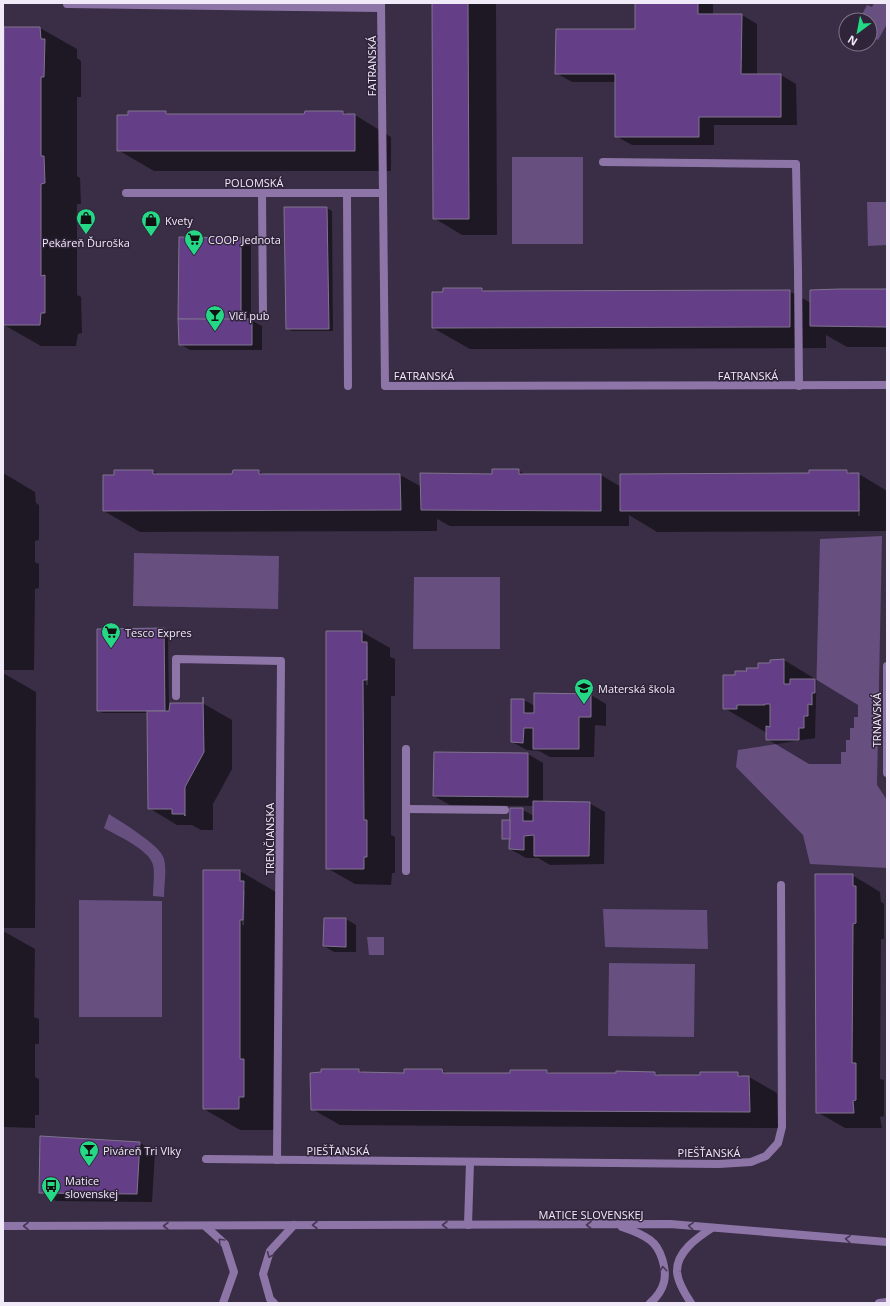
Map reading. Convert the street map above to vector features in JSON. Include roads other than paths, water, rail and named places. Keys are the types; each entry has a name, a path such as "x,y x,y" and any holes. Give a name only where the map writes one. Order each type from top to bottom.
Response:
{"street":[{"path":"67,4 382,5"},
{"name":"FATRANSKÁ","path":"382,5 385,386 887,386"},
{"path":"603,162 796,164 799,386"},
{"name":"POLOMSKÁ","path":"126,193 383,193"},
{"path":"262,193 263,316"},
{"path":"347,193 348,386"},
{"name":"TRENČIANSKA","path":"176,696 176,659 281,661 277,1160"},
{"name":"TRNAVSKÁ","path":"887,666 887,773"},
{"path":"406,749 406,871"},
{"path":"406,809 505,810"},
{"name":"PIEŠŤANSKÁ","path":"206,1159 719,1164 750,1162 766,1156 778,1143 782,1127 781,885"},
{"path":"468,1225 470,1162"},
{"path":"616,1224 651,1240 660,1252 664,1268 664,1282 656,1297 650,1303"},
{"name":"MATICE SLOVENSKEJ","path":"3,1226 670,1224 887,1242"},
{"path":"205,1226 225,1244 234,1272 223,1303"},
{"path":"274,1303 270,1299 263,1274 270,1251 294,1226"},
{"path":"691,1303 682,1288 677,1272 681,1256 699,1236 712,1228"},
{"path":"879,1303 887,1302"}],"place":[{"name":"Pekáreň Ďuroška","path":"86,235"},
{"name":"Kvety","path":"151,237"},
{"name":"COOP Jednota","path":"194,256"},
{"name":"Vlčí pub","path":"215,332"},
{"name":"Tesco Expres","path":"111,649"},
{"name":"Materská škola","path":"584,705"},
{"name":"Piváreň Tri Vlky","path":"89,1167"},
{"name":"Matice slovenskej","path":"51,1203"}]}
